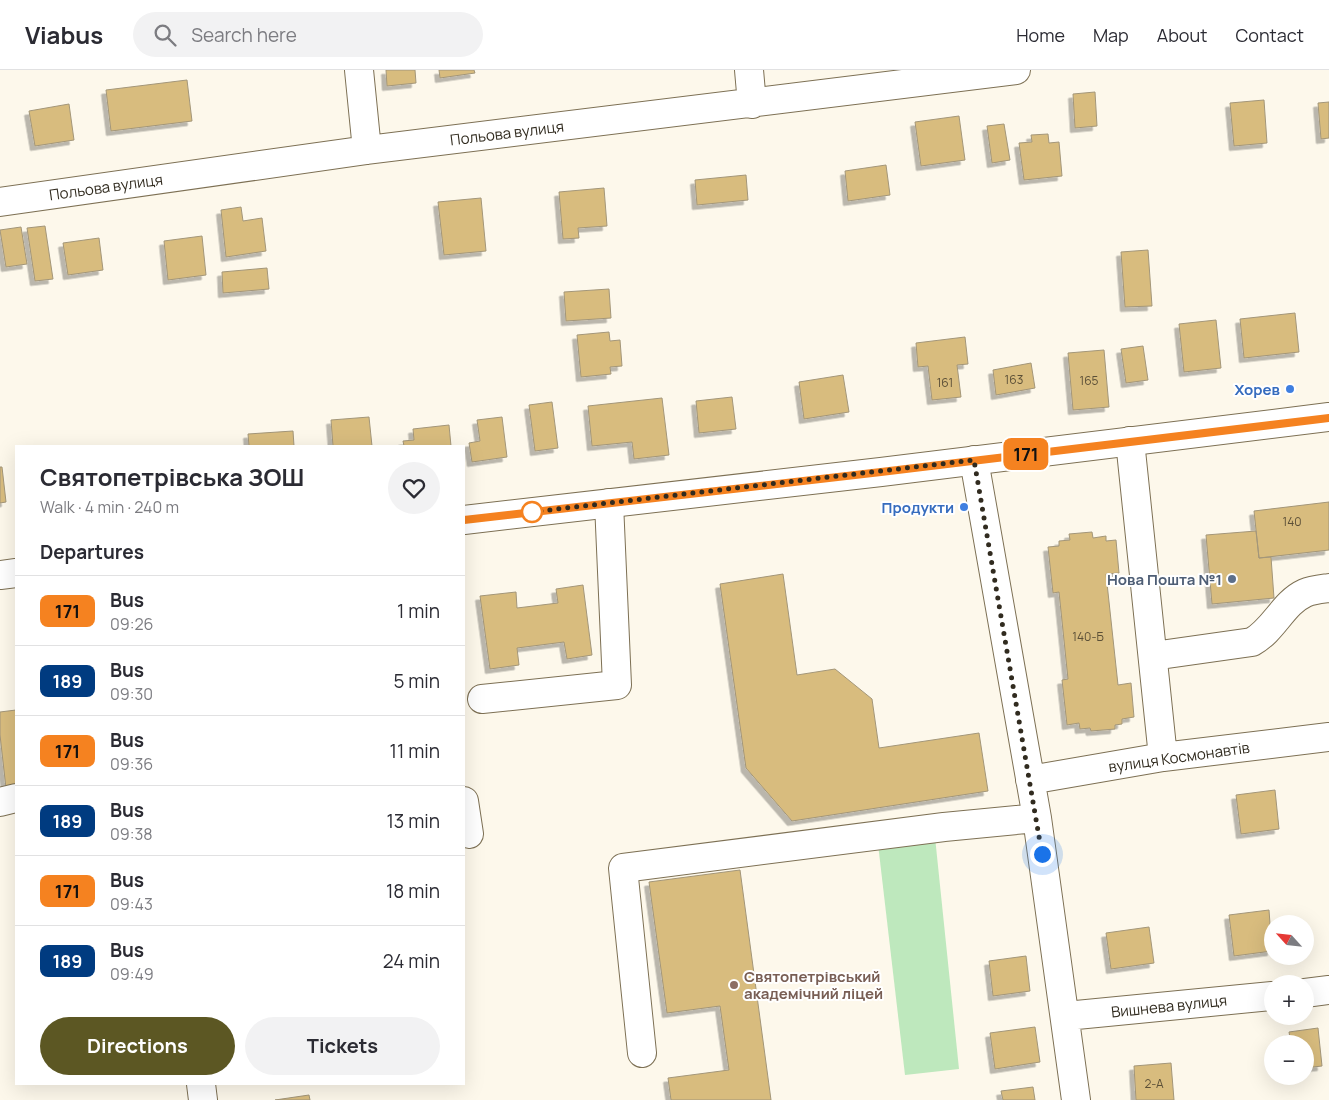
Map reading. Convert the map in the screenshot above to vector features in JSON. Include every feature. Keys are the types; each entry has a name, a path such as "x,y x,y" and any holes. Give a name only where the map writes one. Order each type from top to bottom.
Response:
{"street":[{"path":"359,70 367,150"},
{"path":"748,70 752,104"},
{"name":"Польова вулиця","path":"0,202 367,150 1016,70"},
{"path":"465,520 1329,418"},
{"path":"1130,441 1163,757"},
{"path":"974,460 1037,818 1066,1016 1076,1100"},
{"path":"482,699 617,685 609,503"},
{"path":"0,575 15,573"},
{"path":"1153,656 1252,642 1264,635 1292,603 1305,593 1329,588"},
{"name":"вулиця Космонавтів","path":"1030,780 1163,757 1329,737"},
{"path":"0,802 15,798"},
{"path":"465,808 469,834"},
{"path":"642,1053 624,868 944,826 1037,818"},
{"path":"1314,992 1329,990"},
{"name":"Вишнева вулиця","path":"1066,1016 1264,997"},
{"path":"201,1085 203,1100"}],"green space":[{"path":"935,837 959,1069 905,1075 878,844"}],"building":[{"path":"386,70 415,70 416,83 387,86"},
{"path":"439,70 474,70 475,73 440,78"},
{"path":"187,80 192,121 111,131 106,90"},
{"path":"1095,92 1097,126 1075,128 1073,94"},
{"path":"1264,100 1267,143 1234,146 1230,103"},
{"path":"1329,102 1329,138 1321,139 1318,103"},
{"path":"69,104 74,140 35,146 29,111"},
{"path":"959,116 965,160 921,166 915,122"},
{"path":"1004,124 1010,160 992,163 987,126"},
{"path":"1048,134 1049,143 1059,142 1062,176 1024,180 1019,143 1032,142 1031,135"},
{"path":"886,165 890,195 848,201 845,171"},
{"path":"746,175 748,200 697,205 695,180"},
{"path":"604,188 607,226 578,228 579,238 563,239 559,192"},
{"path":"481,198 486,251 444,255 438,202"},
{"path":"241,207 243,221 262,218 266,251 226,257 221,210"},
{"path":"45,226 53,279 35,281 27,228"},
{"path":"21,227 27,264 6,267 0,230"},
{"path":"202,236 206,275 168,280 164,241"},
{"path":"99,238 103,270 68,275 63,243"},
{"path":"1148,250 1152,306 1125,307 1121,252"},
{"path":"267,268 269,289 223,293 222,272"},
{"path":"609,289 611,318 566,321 564,292"},
{"path":"1295,313 1299,352 1244,358 1240,319"},
{"path":"1216,320 1221,368 1184,372 1179,324"},
{"path":"609,332 610,341 620,340 622,366 610,367 611,374 581,377 577,335"},
{"path":"965,337 968,364 957,365 961,397 932,400 928,366 918,367 916,343"},
{"path":"1143,346 1148,380 1126,383 1121,349"},
{"path":"1104,350 1109,407 1073,410 1068,353"},
{"path":"1031,363 1035,388 996,395 993,370"},
{"path":"843,375 849,412 804,419 799,382"},
{"path":"732,397 736,429 699,433 696,401"},
{"path":"662,398 669,455 634,459 632,442 592,446 588,406"},
{"path":"552,402 558,448 535,451 529,405"},
{"path":"369,417 372,445 333,445 331,420"},
{"path":"502,417 507,457 472,462 469,443 480,441 477,420"},
{"path":"449,425 451,445 404,445 403,441 414,440 413,429"},
{"path":"293,431 294,445 249,445 248,434"},
{"path":"0,467 2,467 6,502 0,503"},
{"path":"1329,502 1329,550 1259,558 1254,511"},
{"path":"1256,531 1259,558 1271,557 1274,598 1212,604 1206,535"},
{"path":"1092,532 1093,538 1106,536 1106,541 1116,540 1119,573 1106,574 1118,685 1131,683 1134,717 1122,719 1122,724 1115,725 1115,729 1091,731 1090,728 1080,729 1079,723 1067,725 1062,680 1068,679 1059,592 1053,593 1048,547 1059,546 1059,541 1070,540 1069,534"},
{"path":"783,574 797,675 835,669 872,699 879,748 979,733 988,791 792,821 746,768 720,584"},
{"path":"583,585 592,655 567,659 564,642 517,648 519,665 490,669 480,596 516,592 517,608 558,603 556,589"},
{"path":"15,710 15,787 6,788 0,735 0,712"},
{"path":"1275,790 1279,829 1241,834 1236,795"},
{"path":"740,870 771,1100 671,1100 668,1078 729,1070 720,1006 667,1013 649,882"},
{"path":"1269,910 1269,915 1264,915 1264,952 1234,956 1229,915"},
{"path":"1149,927 1154,963 1111,969 1106,933"},
{"path":"1026,956 1030,991 993,996 989,961"},
{"path":"1035,1027 1040,1062 995,1069 990,1033"},
{"path":"1318,1028 1322,1066 1314,1067 1314,1035 1290,1035 1289,1032"},
{"path":"1171,1063 1174,1100 1136,1100 1134,1066"},
{"path":"1033,1087 1035,1100 1003,1100 1001,1091"},
{"path":"309,1095 310,1100 275,1100"}],"bus line":[{"name":"171","path":"465,520 1329,418"}],"place":[{"name":"Хорев","path":"1290,389"},
{"name":"Продукти","path":"964,507"},
{"name":"Нова Пошта №1","path":"1232,579"},
{"name":"Святопетрівський академічний ліцей","path":"734,985"}],"route":[{"path":"532,512 974,460 1042,854"}]}
